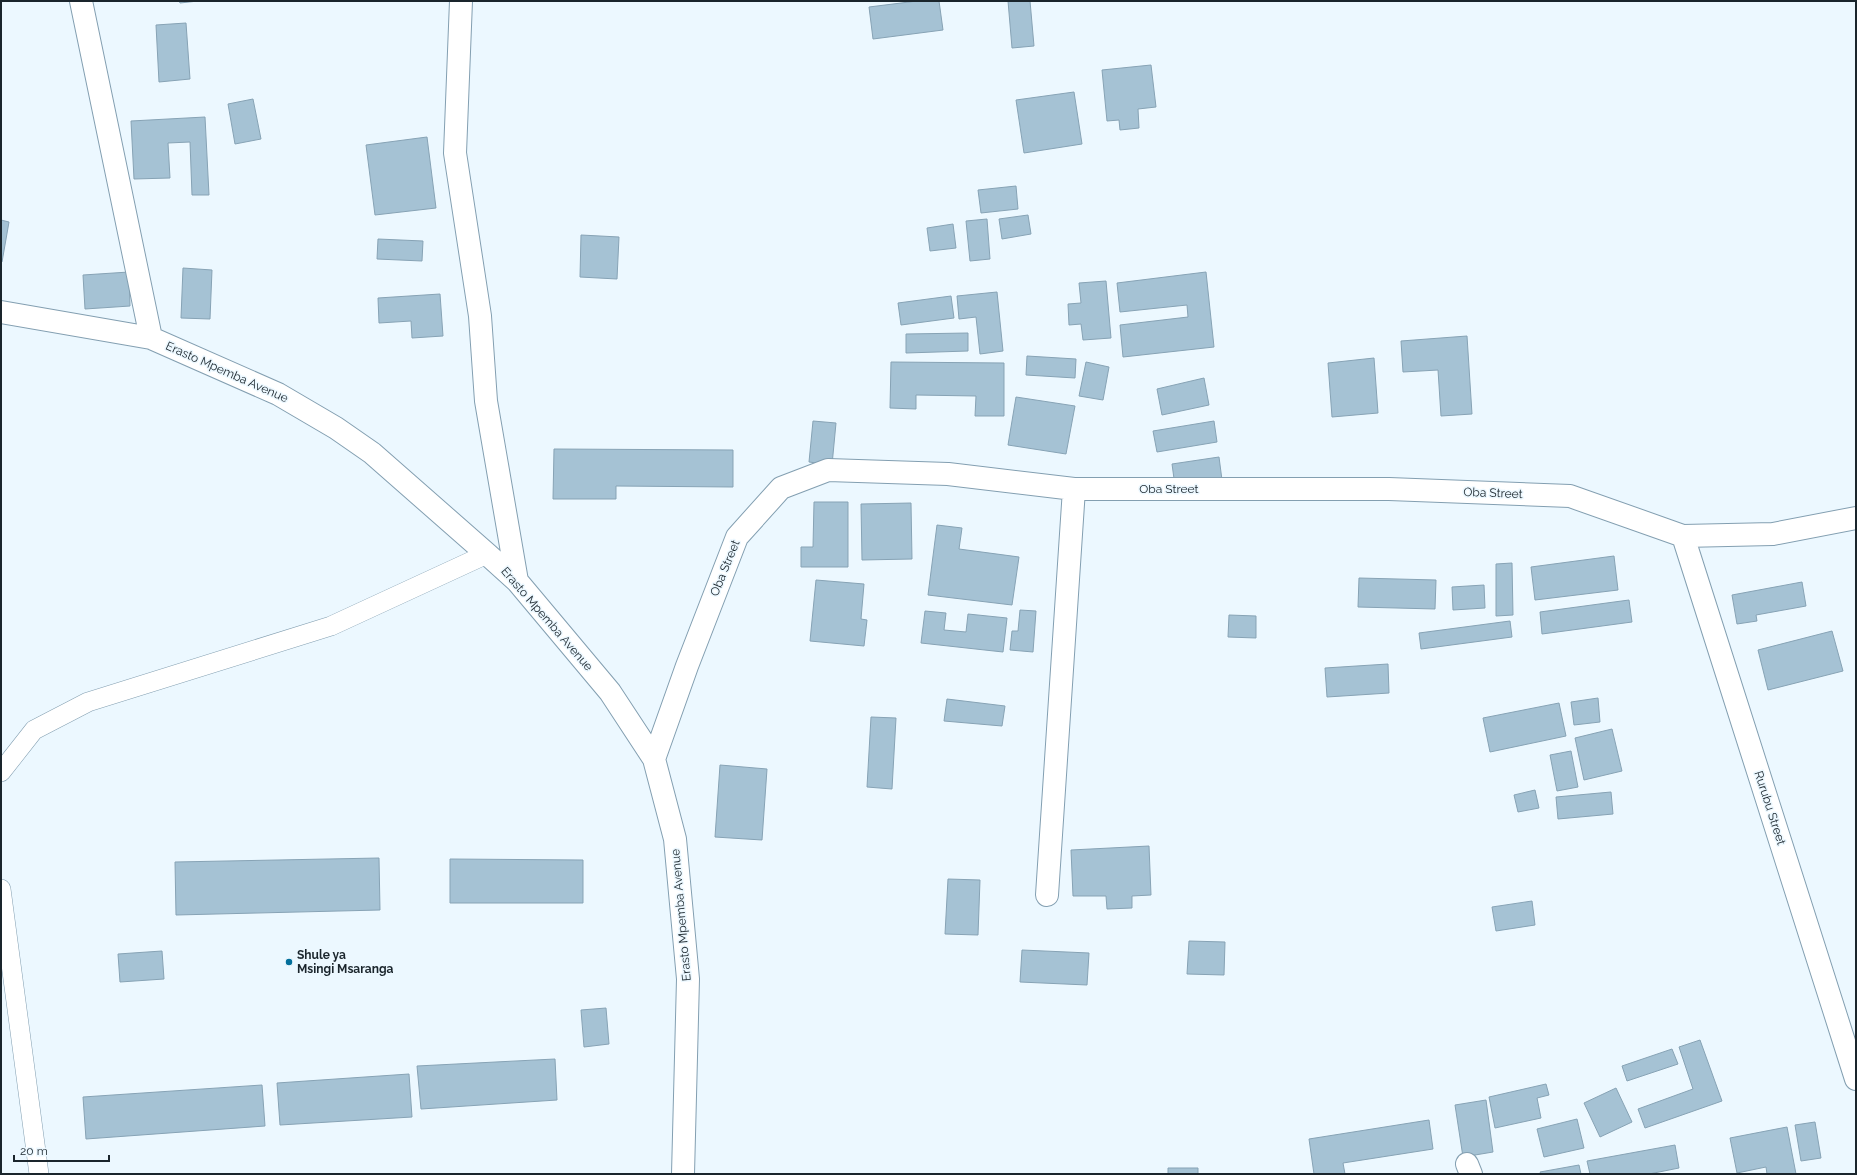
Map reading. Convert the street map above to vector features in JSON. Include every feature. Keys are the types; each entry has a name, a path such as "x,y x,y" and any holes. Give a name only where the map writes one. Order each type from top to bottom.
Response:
{"street":[{"path":"81,1 151,338"},
{"path":"461,1 455,153 480,316 488,408 517,581"},
{"name":"Erasto Mpemba Avenue","path":"1,312 151,338 278,394 336,428 372,453 517,581 610,692 654,759 675,839 688,979 683,1174"},
{"name":"Oba Street","path":"654,759 687,666 737,537 781,488 828,470 948,474 1074,489 1389,489 1570,496 1683,536 1773,534 1856,518"},
{"path":"1046,895 1074,489"},
{"name":"Rurubu Street","path":"1683,536 1856,1079"}],"lane":[{"path":"1,772 34,730 88,702 332,626 487,554"},
{"path":"1,889 39,1174"}],"building":[{"path":"179,1 198,1 180,3"},
{"path":"917,1 939,1 943,30 873,39 869,7"},
{"path":"1008,1 1030,1 1034,46 1012,48"},
{"path":"186,23 190,79 159,82 156,25"},
{"path":"1151,65 1156,107 1138,109 1139,128 1120,130 1119,120 1107,121 1102,70"},
{"path":"1074,92 1082,144 1024,153 1016,100"},
{"path":"253,99 261,139 235,144 228,104"},
{"path":"205,117 209,195 192,195 190,142 168,143 170,178 134,179 131,121"},
{"path":"427,137 436,208 375,215 366,145"},
{"path":"1016,186 1018,209 981,213 978,190"},
{"path":"1028,215 1031,234 1002,239 999,219"},
{"path":"987,219 990,259 970,261 966,221"},
{"path":"1,220 9,222 2,262 1,262"},
{"path":"953,224 956,248 930,251 927,228"},
{"path":"581,235 619,237 617,279 580,277"},
{"path":"378,239 423,241 422,261 377,259"},
{"path":"183,268 212,270 210,319 181,318"},
{"path":"129,272 130,306 85,309 83,275"},
{"path":"1206,272 1214,347 1123,357 1120,325 1188,317 1187,305 1120,312 1117,283"},
{"path":"1106,281 1111,338 1083,340 1081,324 1069,325 1068,304 1081,303 1079,283"},
{"path":"997,292 1003,351 980,354 976,317 959,319 957,296"},
{"path":"440,294 443,336 412,338 411,321 379,323 378,298"},
{"path":"951,296 954,318 901,325 898,303"},
{"path":"968,333 968,351 906,353 906,334"},
{"path":"1467,336 1472,414 1441,416 1438,370 1403,372 1401,341"},
{"path":"1027,356 1076,359 1075,378 1026,375"},
{"path":"1374,358 1378,413 1332,417 1328,363"},
{"path":"891,362 1004,363 1004,416 975,416 976,396 916,395 916,409 890,408"},
{"path":"1086,362 1109,367 1103,400 1079,396"},
{"path":"1204,378 1209,405 1162,415 1157,389"},
{"path":"1016,397 1075,406 1066,454 1008,445"},
{"path":"813,421 836,423 832,465 809,462"},
{"path":"1214,421 1217,442 1157,452 1153,431"},
{"path":"554,449 733,450 733,487 616,486 616,499 553,499"},
{"path":"1219,457 1222,480 1175,486 1172,464"},
{"path":"814,502 848,502 848,567 801,567 801,547 813,547"},
{"path":"911,503 912,559 862,560 861,504"},
{"path":"937,525 962,528 959,549 1019,557 1012,605 928,595"},
{"path":"1614,556 1618,590 1535,600 1531,567"},
{"path":"1512,563 1513,615 1496,616 1496,564"},
{"path":"1359,578 1436,580 1435,609 1358,607"},
{"path":"816,580 864,584 861,619 867,620 864,646 810,641"},
{"path":"1802,582 1806,606 1756,615 1757,621 1737,624 1732,595"},
{"path":"1484,585 1485,608 1453,610 1452,587"},
{"path":"1629,600 1632,622 1542,634 1540,612"},
{"path":"1020,610 1036,611 1033,652 1010,650 1012,631 1018,631"},
{"path":"925,611 946,613 944,630 966,632 968,614 1007,618 1003,652 921,643"},
{"path":"1229,615 1256,616 1256,638 1228,637"},
{"path":"1510,621 1512,637 1421,649 1419,633"},
{"path":"1832,631 1843,671 1768,690 1758,650"},
{"path":"1388,664 1389,693 1327,697 1325,668"},
{"path":"1598,698 1600,722 1574,725 1571,702"},
{"path":"947,699 1005,706 1002,726 944,721"},
{"path":"1559,703 1566,736 1490,752 1483,718"},
{"path":"871,717 896,718 892,789 867,787"},
{"path":"1612,729 1622,771 1584,780 1575,738"},
{"path":"1571,751 1578,787 1557,791 1550,755"},
{"path":"720,765 767,769 762,840 715,837"},
{"path":"1535,790 1539,808 1518,812 1514,795"},
{"path":"1611,792 1613,814 1558,819 1556,797"},
{"path":"1149,846 1151,895 1132,896 1132,908 1107,909 1106,896 1073,896 1071,850"},
{"path":"379,858 380,910 176,915 175,862"},
{"path":"450,859 583,860 583,903 450,903"},
{"path":"948,879 980,880 978,935 945,934"},
{"path":"1532,901 1535,925 1496,931 1492,907"},
{"path":"1189,941 1225,942 1224,975 1187,974"},
{"path":"1022,950 1089,953 1087,985 1020,982"},
{"path":"162,951 164,979 120,982 118,954"},
{"path":"606,1008 609,1044 584,1047 581,1010"},
{"path":"1700,1040 1722,1101 1645,1128 1638,1109 1693,1089 1679,1047"},
{"path":"1672,1049 1678,1064 1627,1081 1622,1066"},
{"path":"555,1059 557,1100 421,1109 417,1066"},
{"path":"409,1074 412,1117 280,1125 277,1083"},
{"path":"1546,1084 1549,1095 1537,1098 1541,1118 1495,1128 1489,1097"},
{"path":"262,1085 265,1126 86,1139 83,1097"},
{"path":"1616,1088 1632,1122 1600,1137 1584,1103"},
{"path":"1486,1100 1493,1152 1463,1157 1455,1105"},
{"path":"1577,1119 1584,1148 1544,1157 1537,1129"},
{"path":"1429,1120 1433,1149 1343,1163 1345,1174 1314,1174 1309,1139"},
{"path":"1815,1122 1821,1158 1801,1161 1795,1125"},
{"path":"1787,1127 1796,1174 1767,1174 1766,1167 1737,1173 1730,1138"},
{"path":"1675,1145 1679,1168 1649,1174 1590,1174 1587,1161"},
{"path":"1579,1165 1581,1174 1541,1174 1540,1172"},
{"path":"1168,1168 1198,1168 1198,1174 1168,1174"}],"place":[{"name":"Shule ya Msingi Msaranga","path":"289,962"}]}
